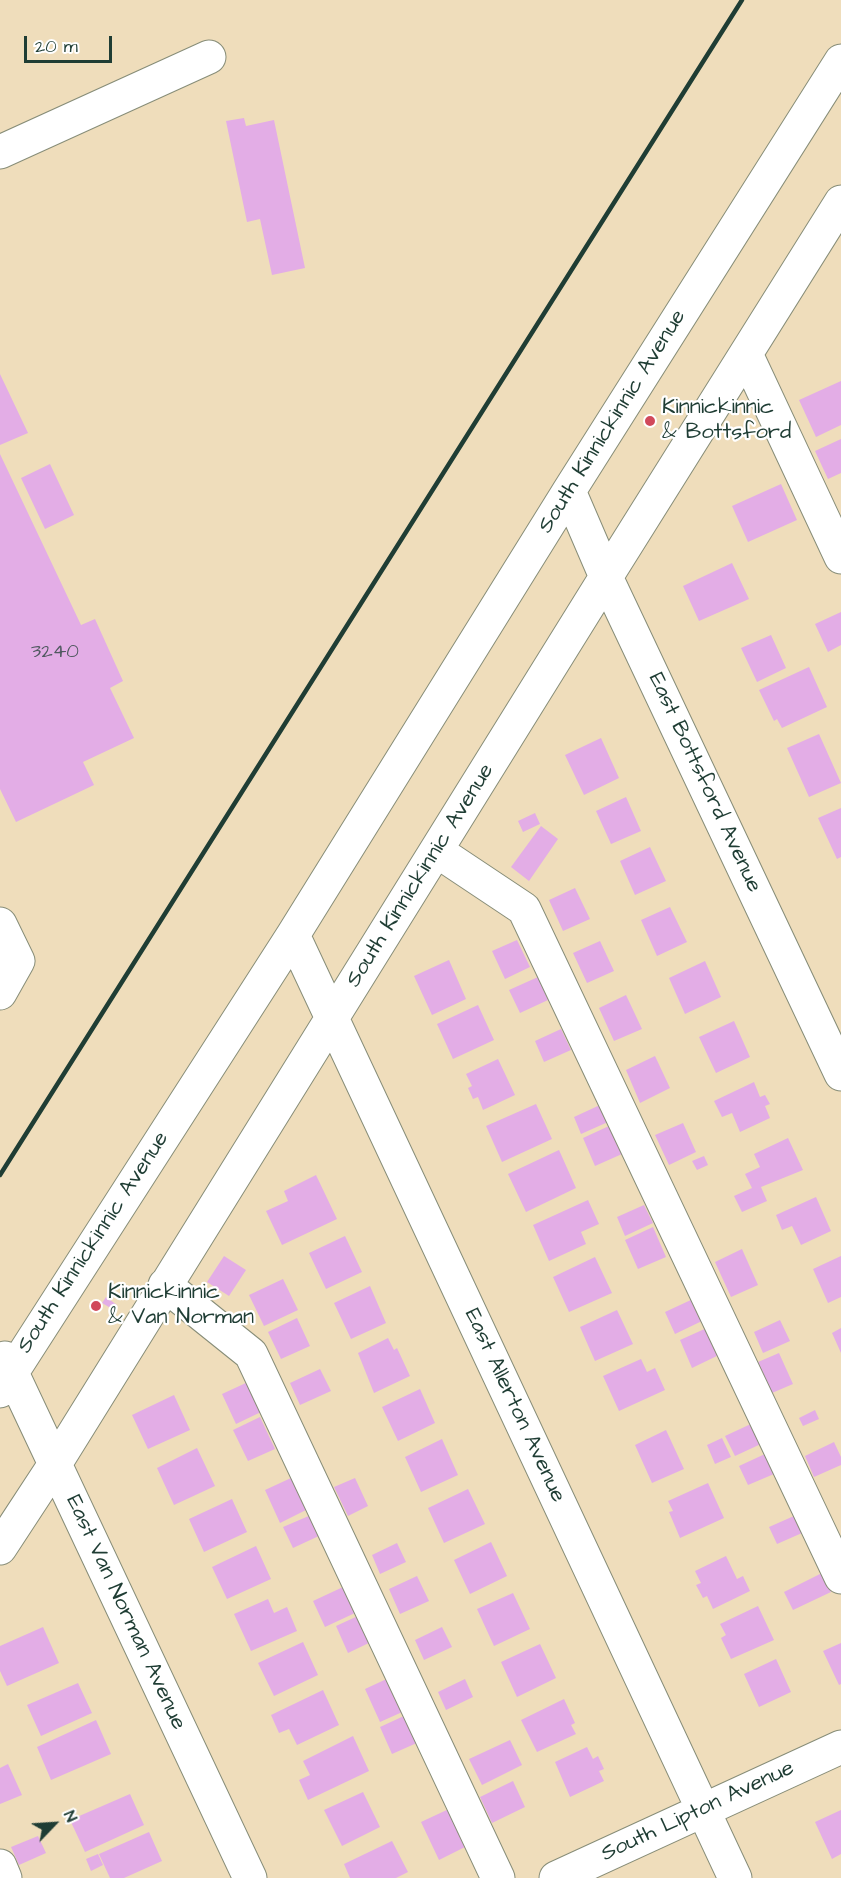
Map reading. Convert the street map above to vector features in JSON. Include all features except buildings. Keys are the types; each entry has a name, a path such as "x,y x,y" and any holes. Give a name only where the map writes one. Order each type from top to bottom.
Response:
{"street":[{"path":"0,152 209,57"},
{"name":"South Kinnickinnic Avenue","path":"4,1370 292,935 569,491 841,62"},
{"name":"South Kinnickinnic Avenue","path":"0,1548 55,1464 841,202"},
{"path":"746,354 841,557"},
{"name":"East Bottsford Avenue","path":"569,491 606,577 841,1074"},
{"path":"437,851 524,909 841,1577"},
{"path":"0,924 18,961 0,993"},
{"name":"East Allerton Avenue","path":"292,935 333,1018 735,1878"},
{"path":"165,1285 251,1354 498,1878"},
{"name":"East Van Norman Avenue","path":"4,1370 55,1464 250,1878"},
{"name":"South Lipton Avenue","path":"556,1878 841,1746"},
{"path":"0,1866 5,1878"}],"railway":[{"path":"0,1175 742,0"}],"place":[{"name":"Kinnickinnic & Bottsford","path":"650,421"},
{"name":"Kinnickinnic & Van Norman","path":"96,1306"}]}
